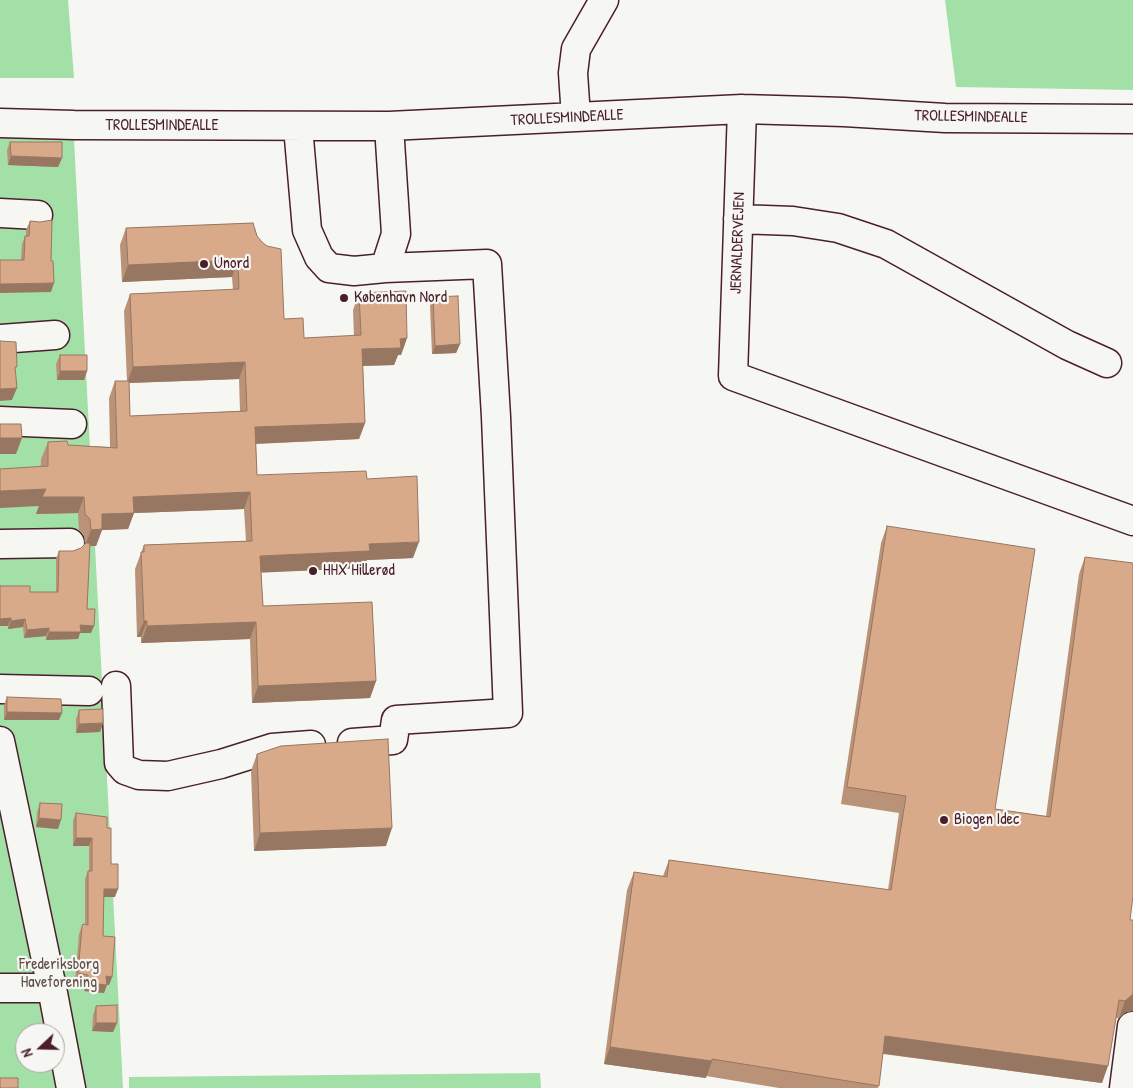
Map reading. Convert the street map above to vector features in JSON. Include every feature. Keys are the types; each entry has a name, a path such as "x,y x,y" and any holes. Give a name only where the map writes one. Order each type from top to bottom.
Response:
{"street":[{"path":"576,117 573,73 576,49 602,1"},
{"name":"TROLLESMINDEALLE","path":"0,123 298,127 389,126 742,109 844,112 945,118 1133,119"},
{"name":"JERNALDERVEJEN","path":"742,109 733,376 1133,521"},
{"path":"385,268 396,234 389,126"},
{"path":"116,686 119,763 125,770 139,775 168,776 221,764 272,748 392,740 396,720 508,714 496,418 487,264 354,270 329,268 319,256 307,230 298,127"},
{"path":"0,213 38,214"},
{"path":"738,219 793,221 838,228 886,244 1067,345 1107,363"},
{"path":"0,339 56,335"},
{"path":"0,421 72,424"},
{"path":"0,544 70,543"},
{"path":"0,690 89,691"},
{"path":"0,741 71,1088"},
{"path":"0,988 52,988"},
{"path":"1124,1088 1132,1026"}],"green space":[{"path":"0,0 68,0 74,78 0,78"},
{"path":"945,0 1133,0 1133,90 956,87"},
{"name":"Frederiksborg Haveforening","path":"0,137 74,139 123,1088 0,1088"},
{"path":"540,1073 541,1088 129,1088 129,1077"}],"building":[{"path":"10,142 62,142 62,158 11,156"},
{"path":"52,220 51,261 53,261 54,283 0,284 0,260 24,260 25,236 29,236 30,221"},
{"path":"253,223 257,236 262,242 267,246 281,249 284,319 303,318 304,338 361,335 359,293 406,291 407,338 400,339 401,348 362,349 365,423 255,427 257,475 366,471 367,479 417,476 419,542 369,544 370,551 260,556 263,606 372,602 376,681 258,686 256,622 147,626 147,621 144,621 141,552 144,552 144,545 252,541 250,492 133,497 134,513 102,514 102,529 91,530 90,519 85,514 84,497 42,497 46,489 0,491 0,469 48,466 48,442 67,441 68,445 117,448 115,381 129,381 130,416 247,411 245,362 133,367 130,294 239,289 238,260 128,265 126,228"},
{"path":"458,296 460,344 435,346 433,297"},
{"path":"0,341 16,342 17,367 15,367 17,388 0,389"},
{"path":"60,355 87,355 87,371 60,371"},
{"path":"0,424 21,424 22,438 0,438"},
{"name":"Biogen Idec","path":"887,526 1035,549 995,809 1050,817 1085,557 1133,563 1133,896 1130,920 1133,920 1133,994 1125,1001 1119,1000 1108,1066 885,1036 879,1086 712,1059 712,1061 610,1047 634,872 667,877 669,860 891,890 906,796 847,787"},
{"path":"86,543 90,543 87,609 95,609 94,626 80,625 81,632 49,632 49,628 27,630 25,619 11,621 11,618 0,619 0,586 30,586 30,592 58,592 59,551 73,551 81,548"},
{"path":"7,697 61,699 62,713 7,712"},
{"path":"103,709 103,723 79,724 79,710"},
{"path":"388,739 392,828 260,833 257,754 281,746"},
{"path":"40,803 62,804 61,820 39,818"},
{"path":"76,813 107,817 107,828 111,828 111,864 118,864 118,889 104,889 103,936 115,937 112,977 106,976 107,985 87,983 88,975 78,973 82,926 83,924 88,925 88,871 92,871 92,838 76,838"},
{"path":"117,1005 117,1023 96,1023 96,1006"},
{"path":"0,1078 18,1078 18,1088 0,1088"}],"place":[{"name":"Unord","path":"204,264"},
{"name":"København Nord","path":"344,298"},
{"name":"HHX Hillerød","path":"313,571"},
{"name":"Biogen Idec","path":"944,820"}]}
